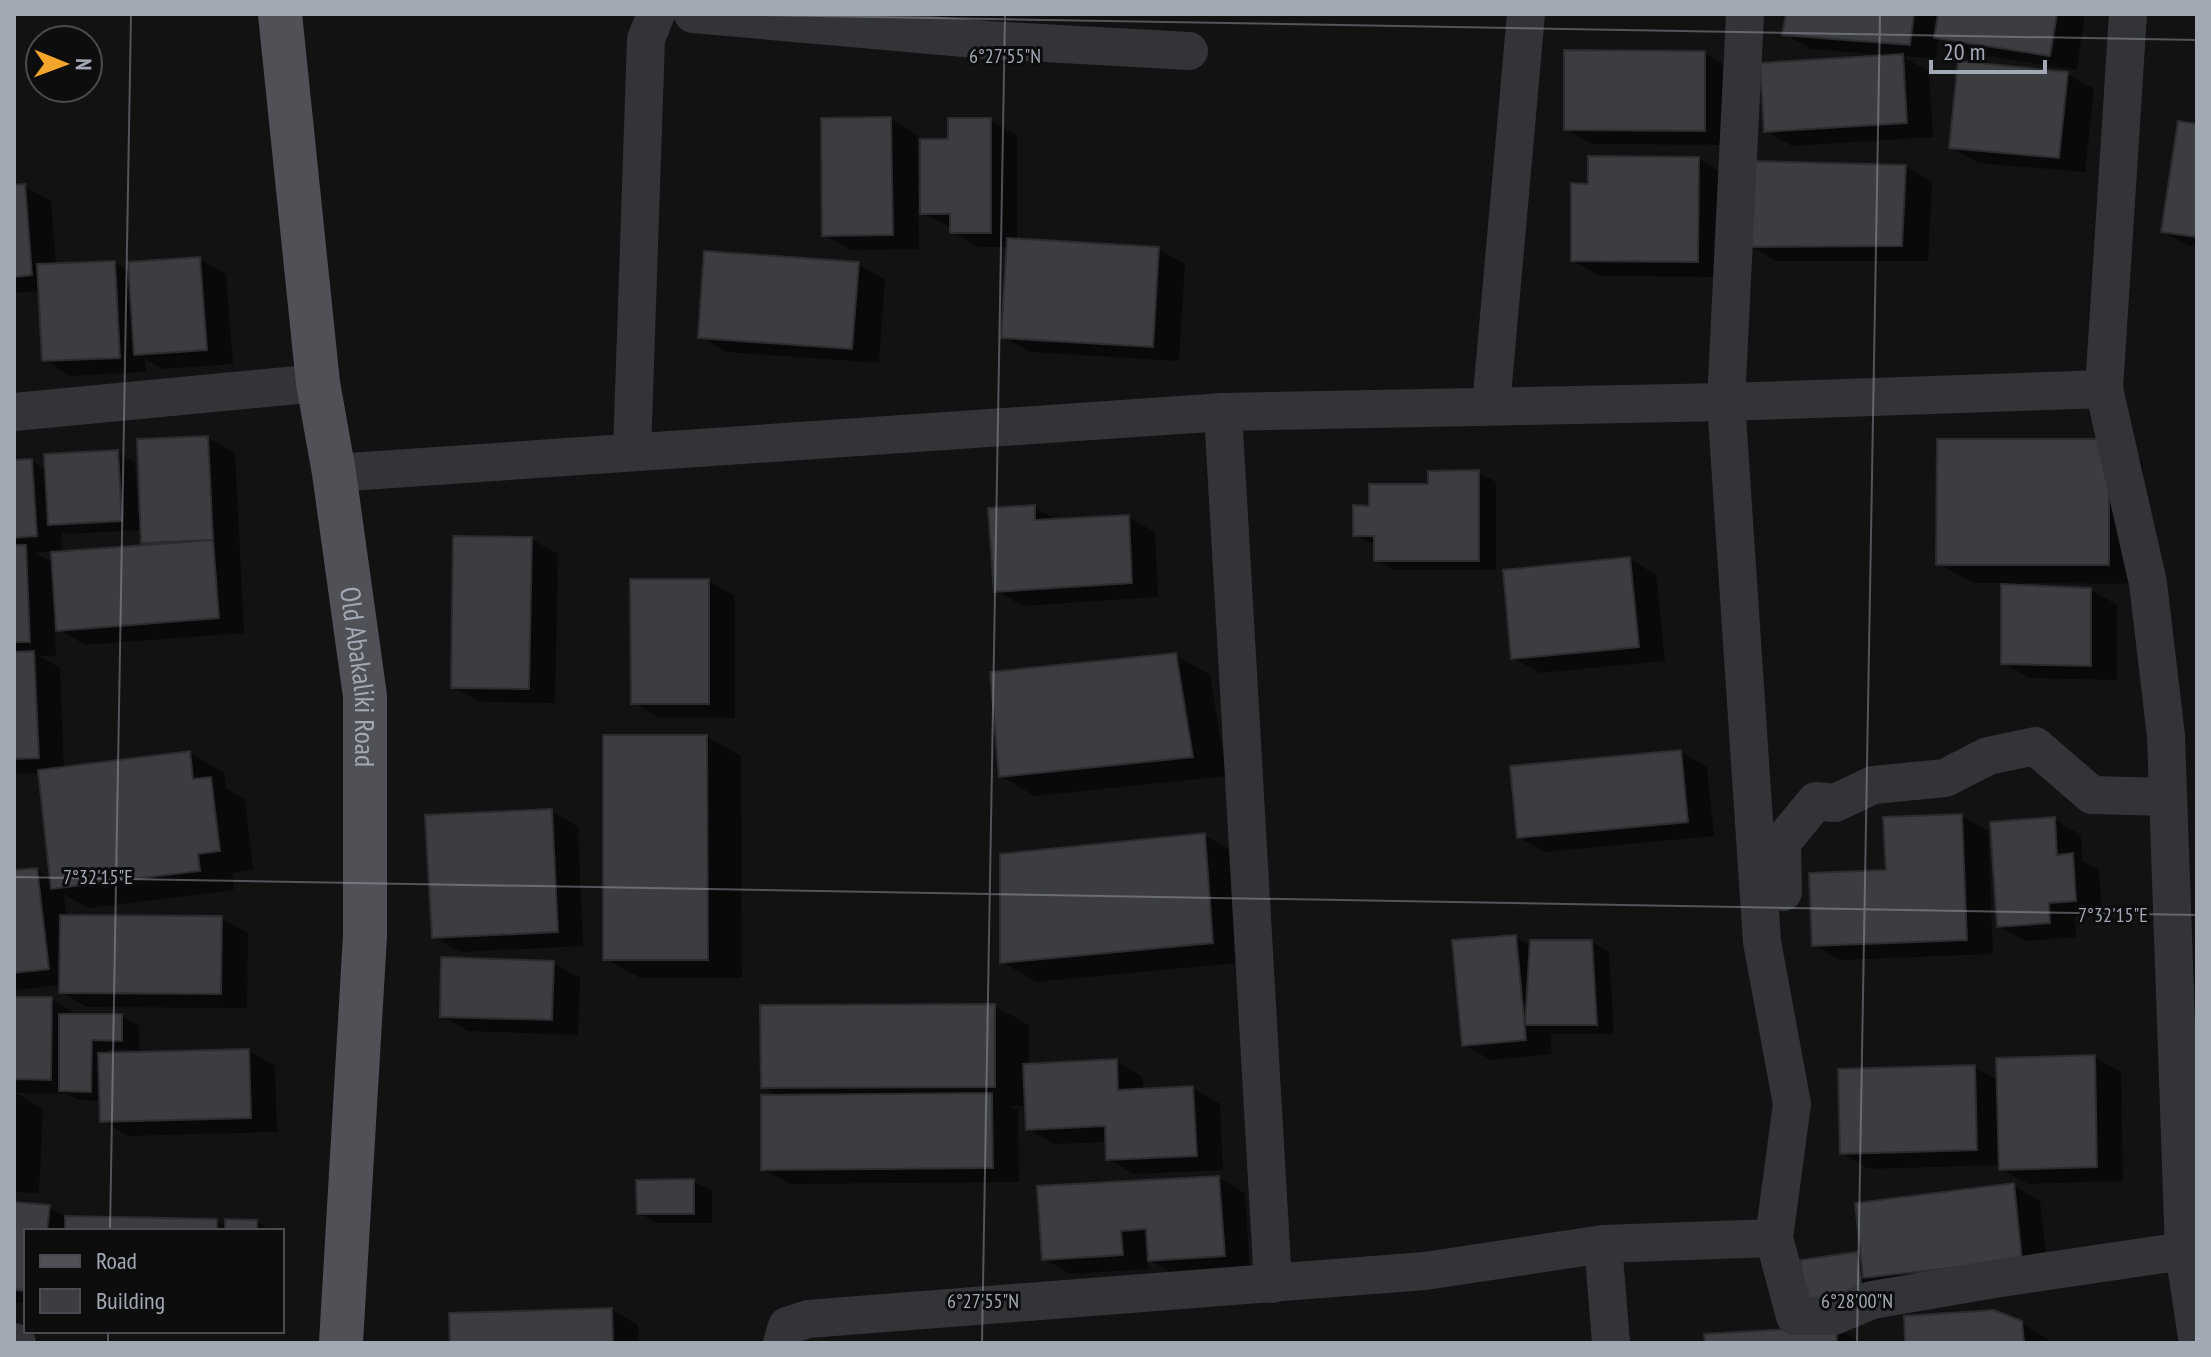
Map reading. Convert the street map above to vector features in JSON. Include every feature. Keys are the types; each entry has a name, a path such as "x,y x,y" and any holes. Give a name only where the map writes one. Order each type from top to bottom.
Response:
{"main road":[{"name":"Old Abakaliki Road","path":"280,14 318,383 334,473 365,696 365,936 341,1343"}],"street":[{"path":"632,452 646,39 656,14"},
{"path":"693,14 851,21 987,40 1189,51"},
{"path":"1491,406 1503,300 1526,14"},
{"path":"1745,14 1726,402 1762,942 1792,1104 1774,1238 1795,1316 1834,1316 1872,1300 2190,1250"},
{"path":"2128,14 2104,389 2181,734 2168,797 2197,1337"},
{"path":"14,412 318,383"},
{"path":"334,473 1223,412 1726,402 2104,389"},
{"path":"1223,412 1273,1284"},
{"path":"1765,959 1785,954 1782,842 1816,801 1835,803 1873,785 1945,778 1988,756 2035,746 2092,795 2168,797"},
{"path":"782,1343 787,1326 808,1319 1425,1271 1603,1244 1774,1238"},
{"path":"1603,1244 1611,1343"}],"building":[{"path":"1786,14 1914,14 1910,45 1782,35"},
{"path":"1938,14 2057,14 2050,56 1934,38"},
{"path":"1564,50 1705,51 1705,131 1564,130"},
{"path":"1903,54 1907,123 1764,132 1760,63"},
{"path":"1958,61 2068,72 2059,158 1949,148"},
{"path":"891,117 893,235 822,236 821,118"},
{"path":"948,118 991,118 991,233 950,233 950,214 920,214 920,139 948,139"},
{"path":"2178,121 2197,124 2197,237 2161,232"},
{"path":"1588,156 1699,157 1698,262 1571,261 1571,183 1588,184"},
{"path":"1752,161 1906,165 1902,246 1748,247"},
{"path":"25,184 32,275 14,277 14,185"},
{"path":"1007,238 1159,247 1153,347 1001,338"},
{"path":"704,251 859,262 852,349 698,338"},
{"path":"200,257 207,350 134,355 128,262"},
{"path":"115,261 120,358 42,361 37,264"},
{"path":"208,436 213,540 141,543 137,439"},
{"path":"1937,439 2109,439 2109,565 1936,565"},
{"path":"118,450 122,521 48,525 44,454"},
{"path":"32,459 37,536 14,538 14,460"},
{"path":"1479,470 1479,561 1374,561 1374,536 1353,536 1353,505 1369,506 1369,484 1428,484 1428,471"},
{"path":"1035,505 1035,520 1129,515 1132,583 994,592 988,508"},
{"path":"453,536 532,537 529,689 451,688"},
{"path":"213,540 219,618 56,631 51,552"},
{"path":"14,545 26,545 30,642 14,642"},
{"path":"1630,557 1639,647 1511,659 1503,570"},
{"path":"630,579 709,579 709,704 631,704"},
{"path":"2001,584 2091,588 2091,666 2001,664"},
{"path":"34,651 39,758 14,759 14,652"},
{"path":"1176,653 1193,757 999,777 990,672"},
{"path":"603,735 707,735 708,960 603,960"},
{"path":"1681,750 1688,822 1517,838 1510,766"},
{"path":"190,751 193,779 211,777 220,851 198,854 200,871 51,889 38,770"},
{"path":"552,809 558,932 432,938 425,815"},
{"path":"1962,814 1967,940 1812,946 1809,873 1886,870 1883,817"},
{"path":"2055,817 2057,855 2073,853 2076,901 2049,903 2050,923 1997,927 1990,822"},
{"path":"1205,833 1213,943 1000,963 1000,854"},
{"path":"37,868 49,969 14,973 14,870"},
{"path":"60,915 222,916 221,994 59,993"},
{"path":"1516,935 1526,1040 1462,1046 1452,940"},
{"path":"1530,940 1592,940 1597,1025 1525,1025"},
{"path":"441,957 554,961 552,1020 440,1017"},
{"path":"14,997 52,997 51,1080 14,1079"},
{"path":"995,1004 995,1087 761,1088 760,1005"},
{"path":"59,1014 122,1014 122,1041 92,1040 91,1092 59,1091"},
{"path":"249,1049 251,1118 100,1122 98,1053"},
{"path":"2095,1055 2097,1167 1999,1170 1996,1058"},
{"path":"1117,1059 1118,1090 1193,1086 1197,1156 1106,1160 1105,1126 1026,1130 1023,1064"},
{"path":"1975,1065 1977,1150 1840,1154 1838,1069"},
{"path":"992,1093 993,1168 761,1170 761,1095"},
{"path":"1219,1176 1225,1256 1148,1261 1146,1229 1121,1231 1123,1255 1042,1260 1037,1186"},
{"path":"694,1179 694,1214 637,1214 636,1180"},
{"path":"2014,1183 2022,1260 1863,1278 1855,1203"},
{"path":"14,1202 50,1205 47,1229 24,1229 24,1291 14,1290"},
{"path":"65,1216 217,1219 217,1229 65,1229"},
{"path":"225,1219 257,1220 257,1229 225,1229"},
{"path":"1857,1252 1863,1295 1806,1304 1800,1260"},
{"path":"612,1308 613,1343 450,1343 449,1313"},
{"path":"1994,1310 2022,1321 2024,1343 1905,1343 1904,1316"},
{"path":"1836,1326 1837,1343 1705,1343 1704,1334"}]}
